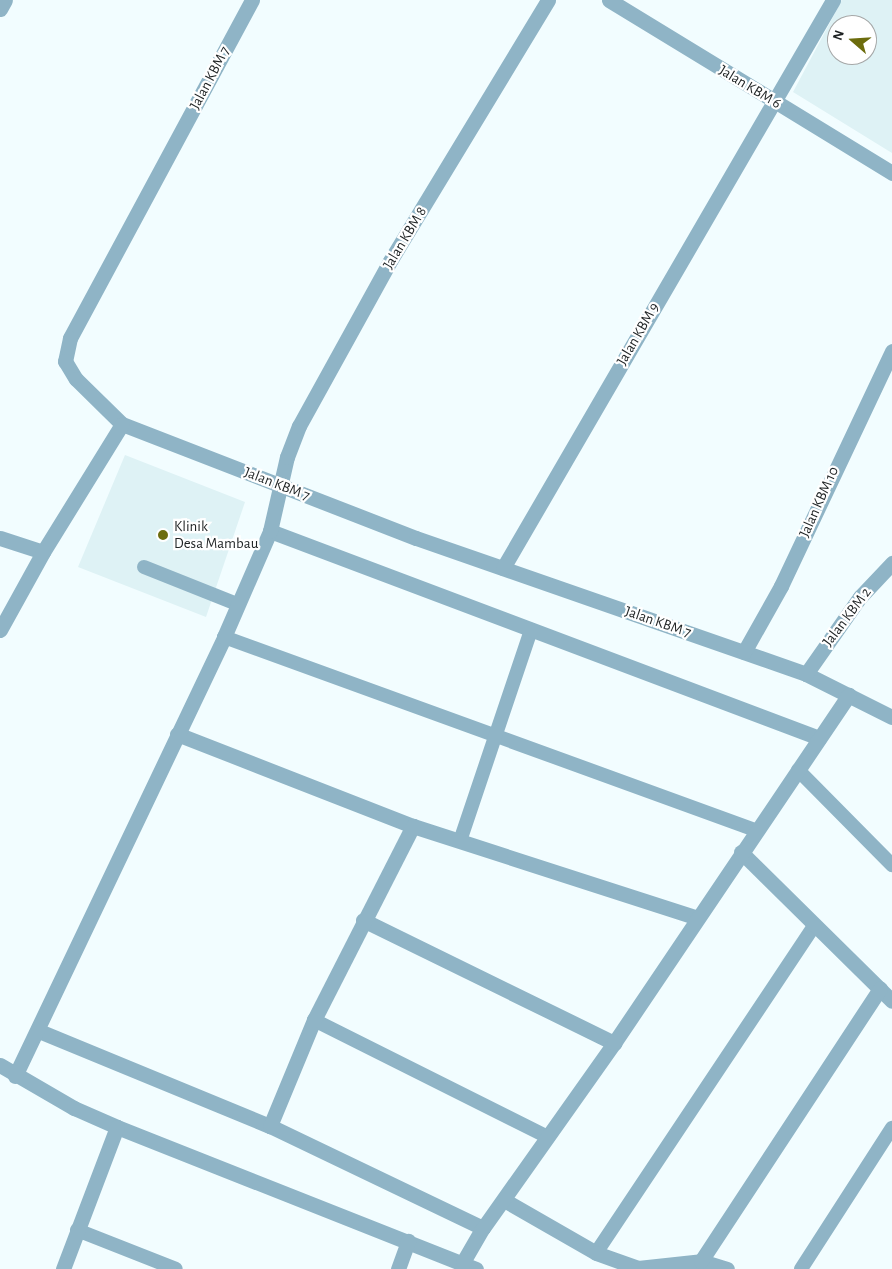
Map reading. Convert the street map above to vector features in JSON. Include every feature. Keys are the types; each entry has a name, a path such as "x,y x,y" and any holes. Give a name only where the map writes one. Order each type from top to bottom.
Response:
{"street":[{"path":"0,10 5,0"},
{"name":"Jalan KBM 7","path":"252,0 70,338 65,361 76,379 122,424 503,568 806,674 892,717"},
{"name":"Jalan KBM 8","path":"15,1076 39,1031 224,637 236,604 270,531 280,485 299,426 390,261 548,0"},
{"name":"Jalan KBM 6","path":"609,0 892,173"},
{"name":"Jalan KBM 9","path":"503,568 833,0"},
{"name":"Jalan KBM 10","path":"744,652 781,586 892,350"},
{"path":"0,630 43,552 122,424"},
{"path":"270,531 819,738"},
{"path":"0,538 43,552"},
{"name":"Jalan KBM 2","path":"806,674 860,597 892,563"},
{"path":"0,1065 15,1076 118,1127 469,1266 483,1228 614,1043 755,830 849,695"},
{"path":"177,734 413,826 698,918"},
{"path":"270,1126 314,1020 363,920 413,826"},
{"path":"741,852 892,1001"},
{"path":"363,920 614,1043"},
{"path":"701,1261 880,988"},
{"path":"39,1031 270,1126 483,1228"},
{"path":"63,1269 118,1127"},
{"path":"504,1200 596,1253 638,1268 701,1261 728,1269"},
{"path":"398,1269 408,1241"}],"lane":[{"path":"144,568 236,604"},
{"path":"460,841 531,630"},
{"path":"224,637 755,830"},
{"path":"798,770 892,865"},
{"path":"596,1253 815,925"},
{"path":"314,1020 548,1138"},
{"path":"801,1269 892,1128"},
{"path":"78,1230 176,1269"}],"shaded area":[{"path":"842,0 892,0 892,153 793,92 827,28 827,65 877,65 877,15 834,15"},
{"name":"Klinik Desa Mambau","path":"125,455 245,502 206,617 78,567"}],"place":[{"name":"Klinik Desa Mambau","path":"163,535"}]}
